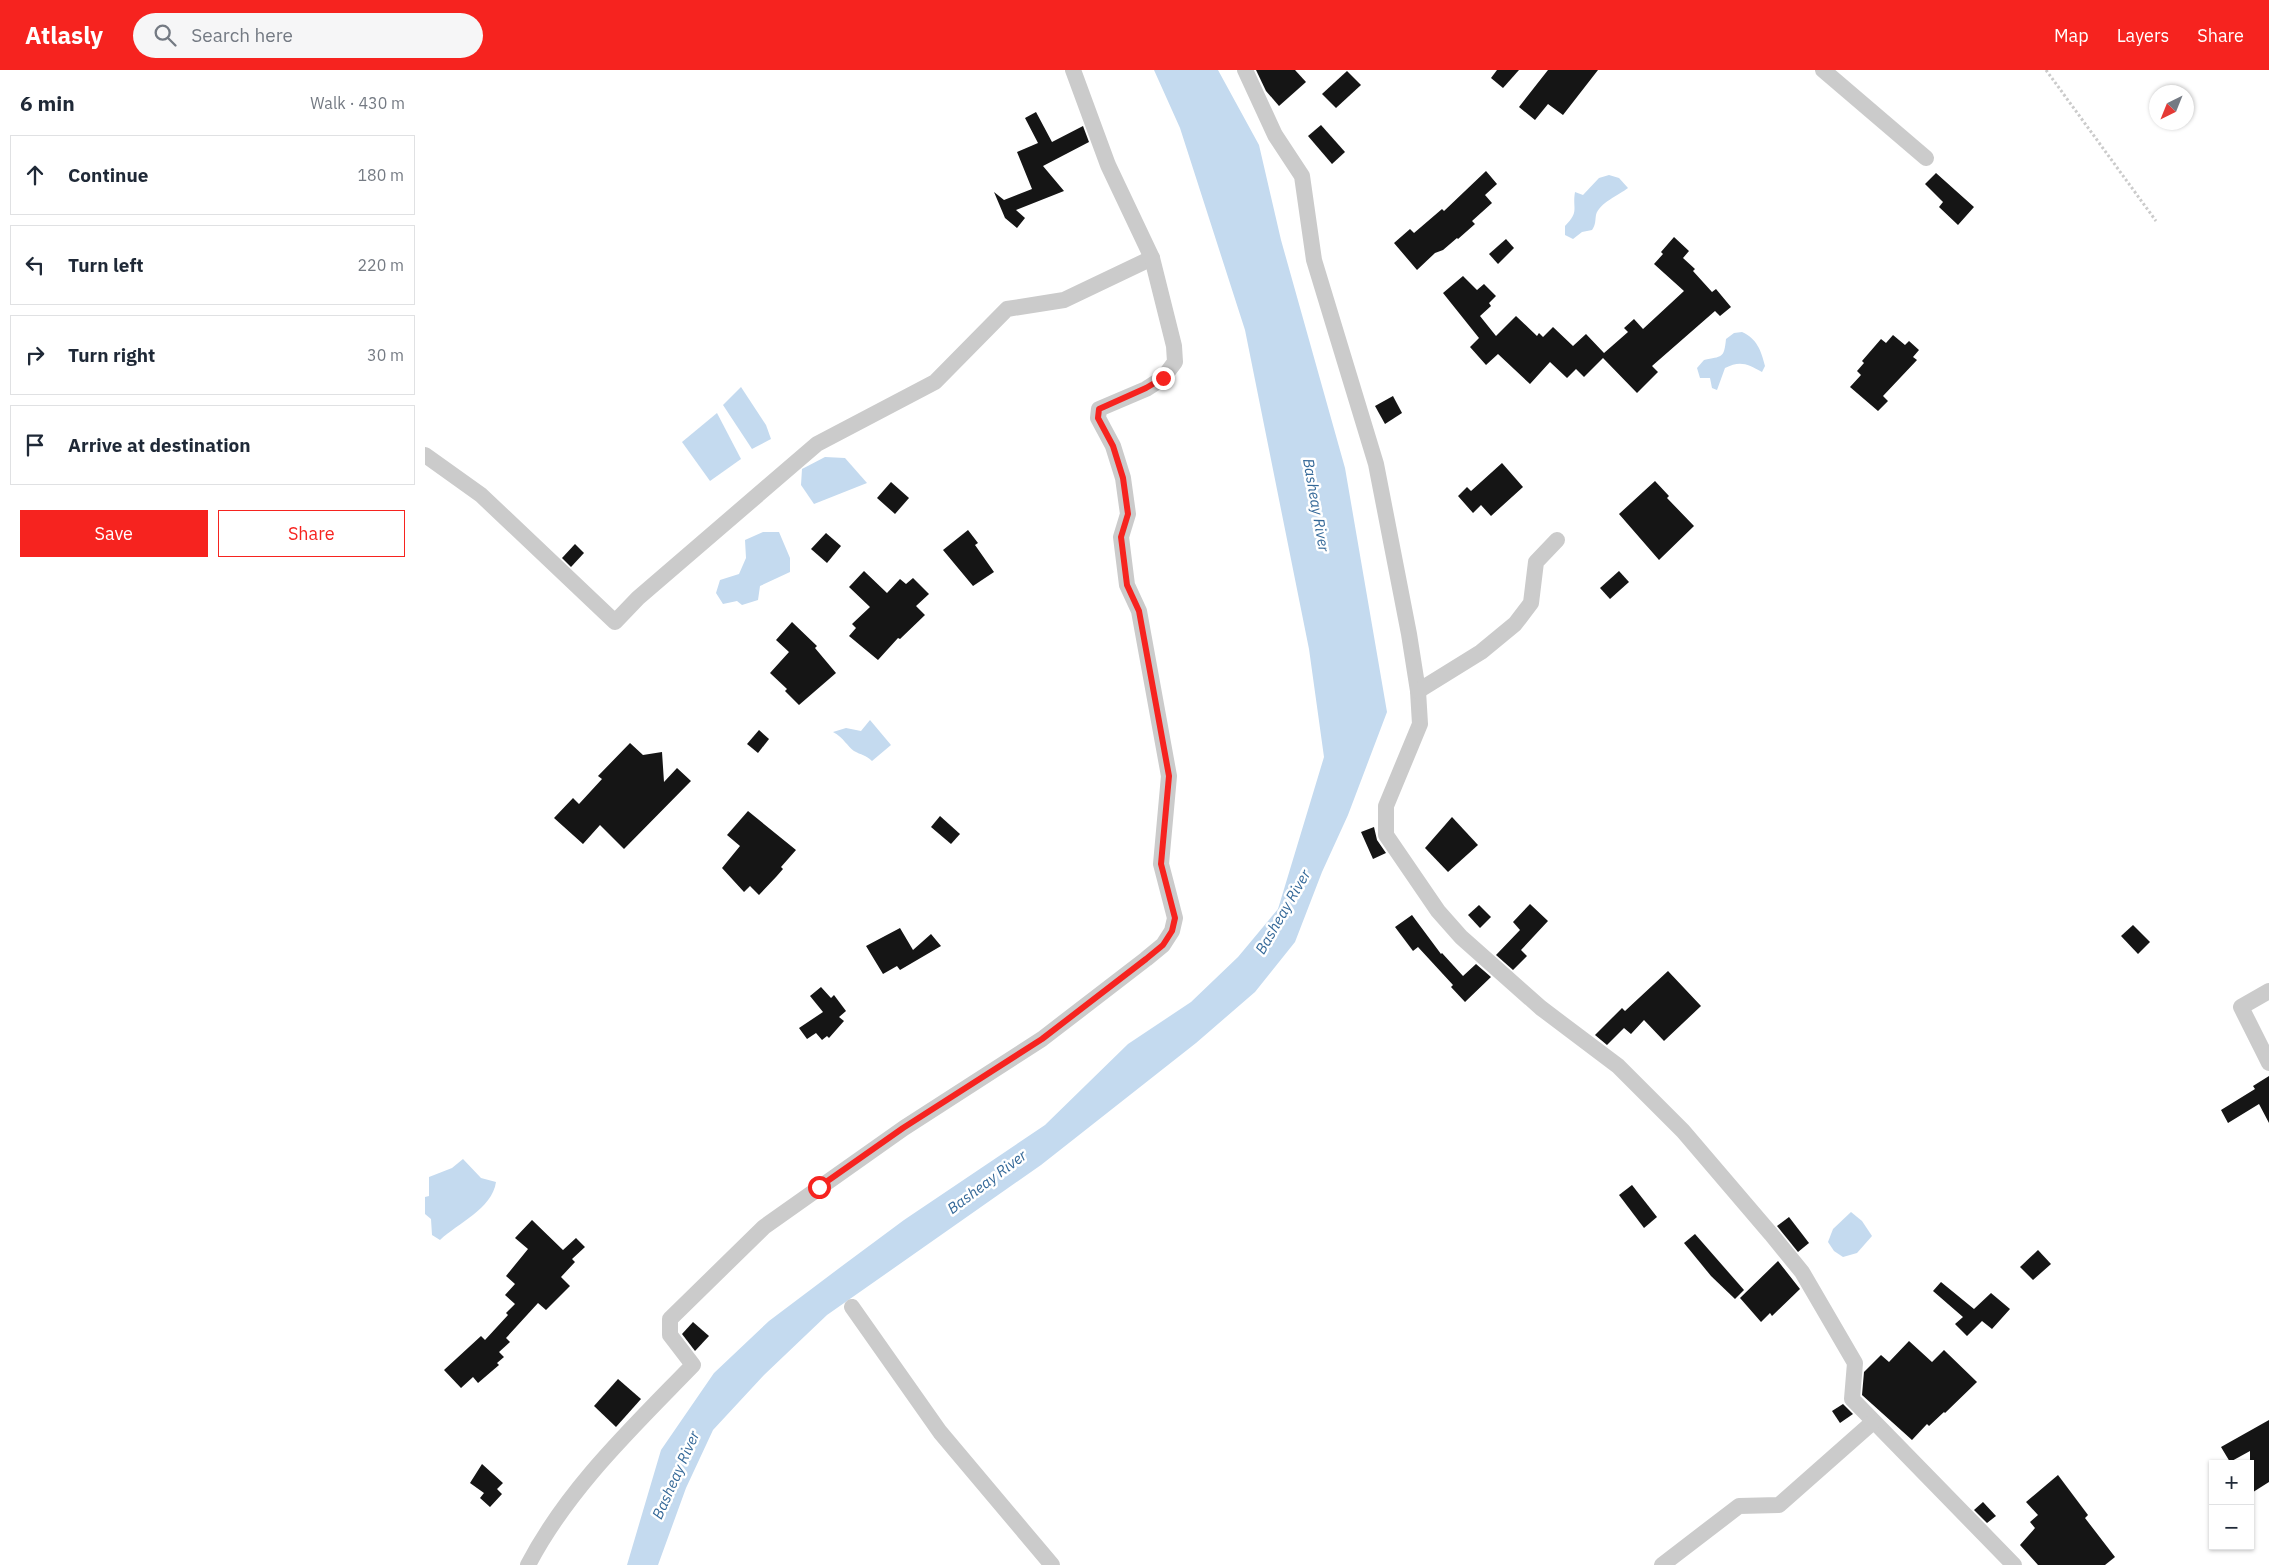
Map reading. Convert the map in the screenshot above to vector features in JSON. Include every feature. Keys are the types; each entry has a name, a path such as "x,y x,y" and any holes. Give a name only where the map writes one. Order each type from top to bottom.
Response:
{"street":[{"path":"529,1565 572,1497 627,1434 693,1365 670,1335 670,1319 764,1227 903,1128 1042,1039 1163,945 1172,931 1175,918 1161,864 1169,776 1139,611 1127,585 1121,537 1128,514 1123,478 1113,446 1098,418 1099,409 1146,388 1163,378 1175,362 1174,346 1152,258 1109,166 1073,70"},
{"path":"1245,70 1275,135 1302,176 1314,260 1376,464 1418,691 1420,724 1386,806 1386,835 1438,911 1461,936 1541,1008 1618,1066 1683,1131 1802,1272 1855,1363 1852,1400 2014,1565"},
{"path":"1823,70 1926,158"},
{"path":"425,455 481,495 615,622 638,598 817,444 935,382 1007,309 1065,300 1152,258"},
{"path":"1418,691 1481,652 1515,624 1531,603 1536,562 1557,540"},
{"path":"2269,992 2241,1008 2269,1063"},
{"path":"852,1307 940,1432 1052,1565"},
{"path":"1663,1565 1739,1506 1779,1505 1873,1422"}],"path":[{"path":"2046,70 2156,221"}],"water":[{"name":"Basheay River","path":"1154,70 1218,70 1259,145 1281,240 1345,468 1387,712 1348,815 1322,872 1295,942 1255,992 1196,1043 1041,1165 827,1315 764,1375 713,1430 686,1488 658,1565 627,1565 661,1450 714,1373 769,1321 842,1266 904,1220 1045,1125 1128,1044 1191,1002 1238,957 1278,909 1324,757 1309,649 1245,330 1180,128"},
{"path":"1609,175 1619,178 1628,188 1601,207 1596,215 1592,230 1582,232 1573,239 1565,235 1565,226 1570,221 1575,210 1575,192 1583,195 1599,178"},
{"path":"1742,332 1755,342 1760,350 1765,366 1762,372 1744,364 1735,364 1725,368 1717,390 1712,388 1710,378 1700,378 1697,368 1704,360 1721,356 1726,339 1734,333"},
{"path":"741,387 766,425 771,439 752,449 723,405"},
{"path":"717,413 741,459 710,481 682,442"},
{"path":"825,457 845,458 867,483 814,504 801,485 802,469"},
{"path":"763,532 779,532 790,558 790,572 760,586 758,600 742,605 737,601 723,604 716,593 720,580 739,574 746,558 745,540"},
{"path":"870,720 891,745 872,761 854,751 833,732 846,728 861,731"},
{"path":"463,1159 481,1178 496,1182 493,1192 481,1208 440,1240 432,1235 431,1219 425,1214 425,1197 429,1196 429,1177 452,1168"},
{"path":"1851,1212 1862,1221 1872,1236 1857,1253 1843,1257 1834,1251 1828,1242 1833,1229"}],"building":[{"path":"1256,70 1295,70 1306,82 1279,106 1266,91"},
{"path":"1497,70 1519,70 1503,88 1491,78"},
{"path":"1548,70 1598,70 1563,115 1548,104 1535,120 1519,107"},
{"path":"1347,71 1361,85 1336,108 1322,94"},
{"path":"1036,112 1052,142 1083,126 1089,142 1043,166 1064,191 1016,210 1025,218 1017,228 1005,218 994,192 1004,200 1032,189 1017,152 1038,143 1025,118"},
{"path":"1321,125 1345,152 1332,164 1308,136"},
{"path":"1486,171 1497,184 1485,195 1492,203 1472,221 1475,224 1443,250 1435,253 1417,270 1394,243 1410,229 1414,233 1442,209 1444,211"},
{"path":"1936,173 1974,207 1958,225 1939,207 1943,202 1925,184"},
{"path":"1674,237 1689,251 1683,258 1695,269 1693,271 1712,292 1716,289 1731,307 1720,316 1715,311 1652,366 1658,372 1637,393 1603,358 1584,377 1576,369 1567,378 1550,362 1530,384 1498,354 1486,365 1470,347 1479,338 1443,293 1463,276 1477,290 1484,284 1496,296 1489,303 1491,306 1480,316 1496,336 1516,316 1537,336 1539,333 1543,337 1553,327 1573,346 1586,334 1604,353 1628,332 1624,328 1634,319 1643,329 1684,291 1654,264 1663,254 1661,252"},
{"path":"1506,239 1514,248 1498,264 1489,254"},
{"path":"1893,335 1905,345 1909,341 1919,350 1913,357 1917,360 1883,396 1888,401 1878,411 1850,387 1861,375 1857,371 1864,363 1862,361 1881,339 1886,343"},
{"path":"1393,396 1402,413 1385,424 1375,406"},
{"path":"1502,463 1523,487 1491,516 1481,505 1473,513 1458,496 1467,487 1471,491"},
{"path":"1655,481 1669,496 1667,498 1694,526 1659,560 1619,514"},
{"path":"891,482 909,498 895,514 877,498"},
{"path":"968,530 978,543 975,545 994,572 973,586 943,550"},
{"path":"826,533 841,546 827,563 811,549"},
{"path":"575,544 584,553 571,567 562,558"},
{"path":"864,571 887,593 900,579 906,584 913,578 929,594 916,606 925,615 900,639 898,638 878,660 849,636 856,628 852,624 870,607 849,587"},
{"path":"1619,571 1629,582 1610,599 1600,588"},
{"path":"792,622 817,646 815,648 836,673 799,705 785,691 787,689 770,673 789,652 776,640"},
{"path":"759,730 769,739 758,753 747,744"},
{"path":"630,743 643,755 662,752 664,782 677,768 691,781 624,849 600,825 583,844 554,818 573,798 579,804 602,779 598,776"},
{"path":"748,811 796,850 781,867 783,869 759,895 750,886 744,892 722,868 740,846 727,835"},
{"path":"940,816 960,834 951,844 931,827"},
{"path":"1452,817 1478,845 1448,872 1425,848"},
{"path":"1374,827 1377,840 1386,853 1373,859 1361,832"},
{"path":"1530,904 1548,921 1521,950 1527,956 1513,970 1496,955 1520,930 1513,922"},
{"path":"1479,905 1491,917 1480,928 1468,915"},
{"path":"1412,915 1441,954 1463,976 1476,964 1491,977 1465,1002 1451,987 1453,985 1418,947 1413,951 1395,927"},
{"path":"2133,925 2150,942 2138,954 2121,936"},
{"path":"900,928 913,950 931,934 941,946 900,970 897,966 883,974 866,946"},
{"path":"1668,971 1701,1006 1664,1041 1644,1020 1631,1034 1624,1028 1607,1045 1595,1035 1622,1008 1625,1011"},
{"path":"821,987 831,998 834,995 846,1011 839,1017 844,1021 829,1038 827,1036 822,1040 816,1033 807,1039 799,1028 823,1012 810,996"},
{"path":"2269,1076 2269,1123 2259,1104 2228,1123 2221,1110 2255,1089 2253,1086"},
{"path":"1632,1185 1657,1217 1644,1228 1619,1195"},
{"path":"1789,1217 1809,1243 1798,1252 1777,1226"},
{"path":"532,1220 563,1250 576,1238 585,1247 572,1259 575,1262 561,1277 570,1286 546,1310 538,1303 506,1338 510,1342 499,1352 504,1357 497,1363 499,1365 478,1383 473,1377 461,1388 444,1370 481,1336 485,1340 508,1315 506,1313 515,1304 505,1295 515,1284 506,1276 528,1249 515,1238"},
{"path":"1695,1234 1744,1290 1735,1299 1711,1276 1684,1243"},
{"path":"2038,1250 2051,1264 2033,1280 2020,1267"},
{"path":"1778,1261 1800,1289 1772,1316 1770,1313 1761,1322 1740,1298"},
{"path":"1941,1282 1974,1309 1991,1293 2010,1309 1992,1329 1982,1321 1967,1336 1955,1324 1963,1317 1933,1291"},
{"path":"693,1322 709,1336 695,1351 682,1334"},
{"path":"1909,1341 1932,1362 1944,1350 1977,1382 1945,1413 1929,1426 1927,1424 1912,1440 1862,1395 1864,1372 1881,1355 1889,1362"},
{"path":"618,1379 641,1399 616,1427 594,1406"},
{"path":"1843,1404 1853,1414 1840,1423 1832,1411"},
{"path":"2269,1420 2269,1482 2254,1491 2254,1460 2250,1460 2250,1451 2234,1460 2229,1460 2221,1447"},
{"path":"482,1464 503,1483 497,1489 502,1494 490,1507 480,1498 484,1493 470,1483"},
{"path":"2058,1475 2088,1515 2085,1518 2115,1557 2105,1565 2038,1565 2020,1545 2035,1528 2030,1522 2038,1515 2026,1502"},
{"path":"1983,1502 1996,1516 1987,1523 1974,1510"}],"route":[{"path":"819,1187 903,1128 1042,1039 1163,945 1172,931 1175,918 1173,905 1163,880 1161,864 1161,845 1167,809 1169,776 1139,611 1127,585 1121,537 1128,514 1123,478 1113,446 1098,418 1099,409 1146,388 1163,378"}]}
